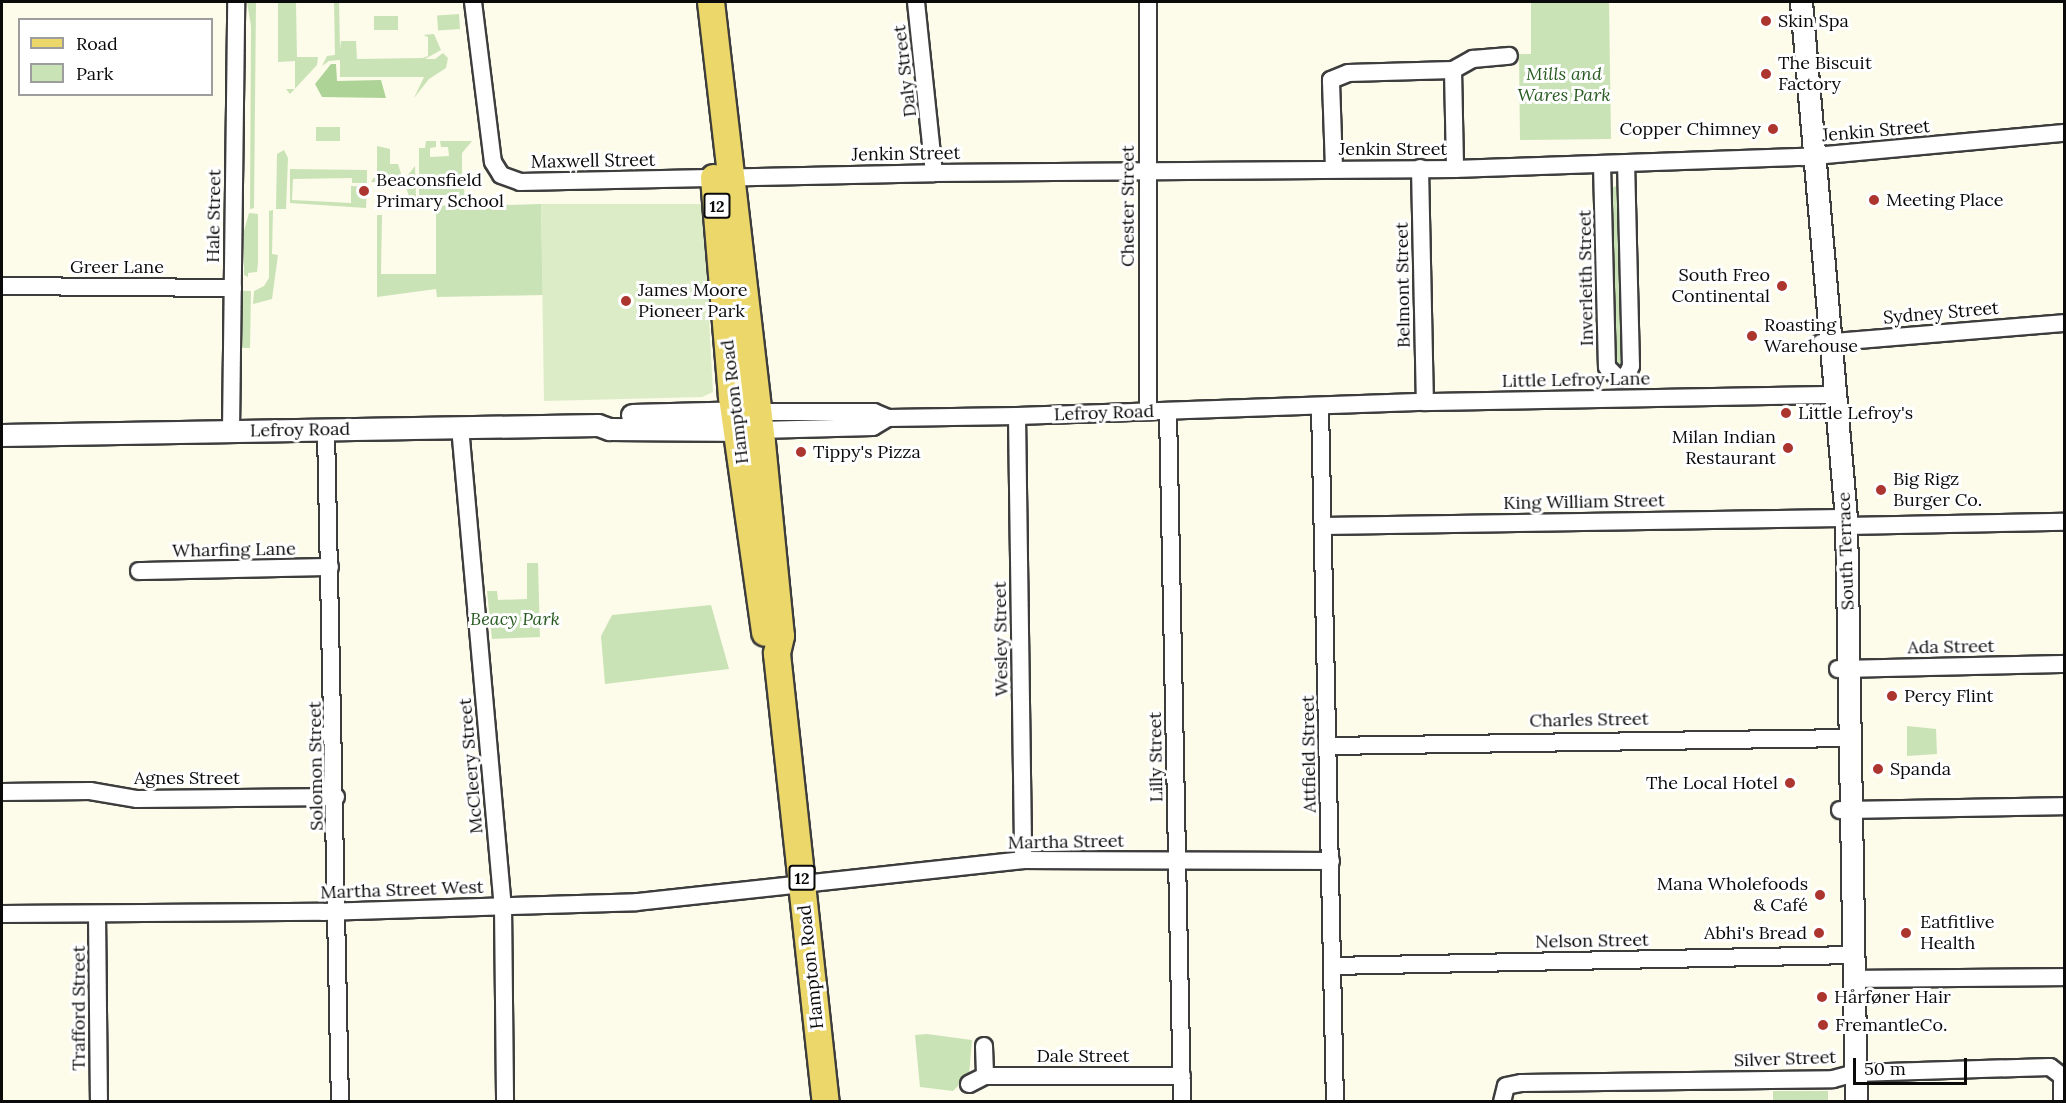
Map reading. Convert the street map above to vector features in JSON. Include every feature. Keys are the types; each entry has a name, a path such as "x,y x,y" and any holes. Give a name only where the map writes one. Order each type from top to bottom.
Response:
{"main road":[{"name":"Hampton Road","path":"696,2 722,179"},
{"name":"Hampton Road","path":"711,2 722,179 747,421 763,627 766,639 777,654 826,1101"}],"street":[{"name":"Hale Street","path":"231,431 236,2"},
{"name":"Maxwell Street","path":"473,2 491,154 501,175 520,182 722,179"},
{"name":"Daly Street","path":"916,2 934,172"},
{"name":"Chester Street","path":"1148,2 1148,411"},
{"name":"South Terrace","path":"1790,2 1810,156"},
{"name":"South Terrace","path":"1801,2 1824,343 1842,521 1847,955 1850,1075 1856,1101"},
{"path":"1334,168 1331,80 1348,73 1454,70 1473,59 1509,56"},
{"path":"1454,70 1455,169"},
{"name":"Jenkin Street","path":"722,179 934,172 1455,169 1810,156 2064,134"},
{"name":"Inverleith Street","path":"1602,164 1607,367 1618,378 1627,375 1631,366 1626,163"},
{"name":"Belmont Street","path":"1420,168 1425,402"},
{"name":"Greer Lane","path":"2,285 233,288"},
{"name":"Sydney Street","path":"1824,343 2064,323"},
{"name":"Little Lefroy Lane","path":"1320,406 1829,395"},
{"name":"Lefroy Road","path":"2,435 598,424 608,418 630,415 747,421 874,412 888,418 1320,406"},
{"name":"Attfield Street","path":"1320,406 1335,1101"},
{"name":"Lilly Street","path":"1168,411 1182,1101"},
{"name":"Wesley Street","path":"1017,416 1023,860"},
{"name":"McCleery Street","path":"460,427 503,905 505,1101"},
{"name":"Solomon Street","path":"326,430 336,797 340,1101"},
{"name":"King William Street","path":"1323,526 1842,521 2064,522"},
{"name":"Wharfing Lane","path":"139,571 330,567"},
{"name":"Ada Street","path":"1844,669 2064,664"},
{"name":"Charles Street","path":"1328,746 1722,737 1845,738"},
{"name":"Agnes Street","path":"2,792 90,791 137,799 336,797"},
{"path":"1845,810 2064,806"},
{"name":"Martha Street","path":"803,884 1023,860 1331,861"},
{"name":"Martha Street West","path":"2,914 337,910 637,902 803,884"},
{"name":"Trafford Street","path":"97,914 99,1101"},
{"name":"South Terrace","path":"1844,1101 1850,1075 1854,979 1847,955"},
{"name":"Nelson Street","path":"1332,966 1847,955"},
{"path":"1854,979 2064,977"},
{"path":"984,1046 985,1076"},
{"name":"Silver Street","path":"1502,1099 1506,1086 1522,1083 1850,1075 2052,1067 2061,1073 2062,1093"},
{"name":"Dale Street","path":"969,1084 985,1076 1182,1076"}],"green space":[{"path":"247,2 256,2 254,208 250,209 251,26"},
{"path":"278,2 296,2 297,57 318,57 317,65 295,89 295,61 278,62"},
{"path":"334,2 339,2 340,49 341,41 356,41 357,59 423,58 428,56 428,37 423,35 434,34 441,50 425,59 435,59 443,53 448,58 446,68 429,79 414,98 424,77 340,77 340,60 329,61 322,66 327,56 335,55"},
{"name":"Mills and Wares Park","path":"1531,2 1609,2 1611,139 1520,140 1519,54 1531,54"},
{"path":"459,14 460,29 438,30 437,16"},
{"path":"374,16 398,16 398,30 374,30"},
{"path":"331,64 336,64 337,81 381,80 386,98 322,97 315,84"},
{"path":"316,127 340,127 340,141 316,141"},
{"path":"426,141 436,141 436,147 430,148 430,157 449,156 448,147 441,147 440,141 472,141 462,153 462,181 454,181 448,187 464,189 466,206 541,204 543,295 437,297 436,289 377,297 377,215 382,215 381,274 436,274 436,206 459,205 458,202 419,197 419,148 425,148"},
{"path":"377,146 390,149 390,164 398,164 403,180 395,189 391,178 386,178 385,183 371,182 377,173"},
{"path":"284,150 288,158 286,209 276,209 277,154"},
{"path":"415,166 416,197 409,197 404,180"},
{"path":"290,169 367,170 367,183 352,183 352,178 293,179 292,200 351,203 351,186 367,187 366,208 290,203"},
{"path":"1620,184 1627,366 1615,372 1610,189"},
{"name":"James Moore Pioneer Park","path":"541,204 703,204 713,392 702,397 544,401"},
{"path":"273,210 272,254 278,255 272,299 253,304 254,291 264,286 269,278 269,211"},
{"path":"249,213 258,214 258,262 257,272 248,273 248,277 244,275 244,231"},
{"path":"239,291 251,291 250,348 238,348"},
{"name":"Beacy Park","path":"527,563 538,563 540,637 492,639 487,591 497,591 498,600 527,599"},
{"path":"711,605 729,669 605,684 601,636 612,615"},
{"path":"1907,726 1936,729 1937,754 1907,756"},
{"path":"927,1034 972,1040 969,1075 953,1091 920,1087 915,1035"},
{"path":"1773,1091 1828,1091 1828,1101 1773,1101"}],"place":[{"name":"Skin Spa","path":"1766,21"},
{"name":"The Biscuit Factory","path":"1766,74"},
{"name":"Copper Chimney","path":"1773,129"},
{"name":"Beaconsfield Primary School","path":"364,191"},
{"name":"Meeting Place","path":"1874,200"},
{"name":"South Freo Continental","path":"1782,286"},
{"name":"James Moore Pioneer Park","path":"626,301"},
{"name":"Roasting Warehouse","path":"1752,336"},
{"name":"Little Lefroy's","path":"1786,413"},
{"name":"Milan Indian Restaurant","path":"1788,448"},
{"name":"Tippy's Pizza","path":"801,452"},
{"name":"Big Rigz Burger Co.","path":"1881,490"},
{"name":"Percy Flint","path":"1892,696"},
{"name":"Spanda","path":"1878,769"},
{"name":"The Local Hotel","path":"1790,783"},
{"name":"Mana Wholefoods & Café","path":"1820,895"},
{"name":"Abhi's Bread","path":"1819,933"},
{"name":"Eatfitlive Health","path":"1906,933"},
{"name":"Hårføner Hair","path":"1822,997"},
{"name":"FremantleCo.","path":"1823,1025"}]}
